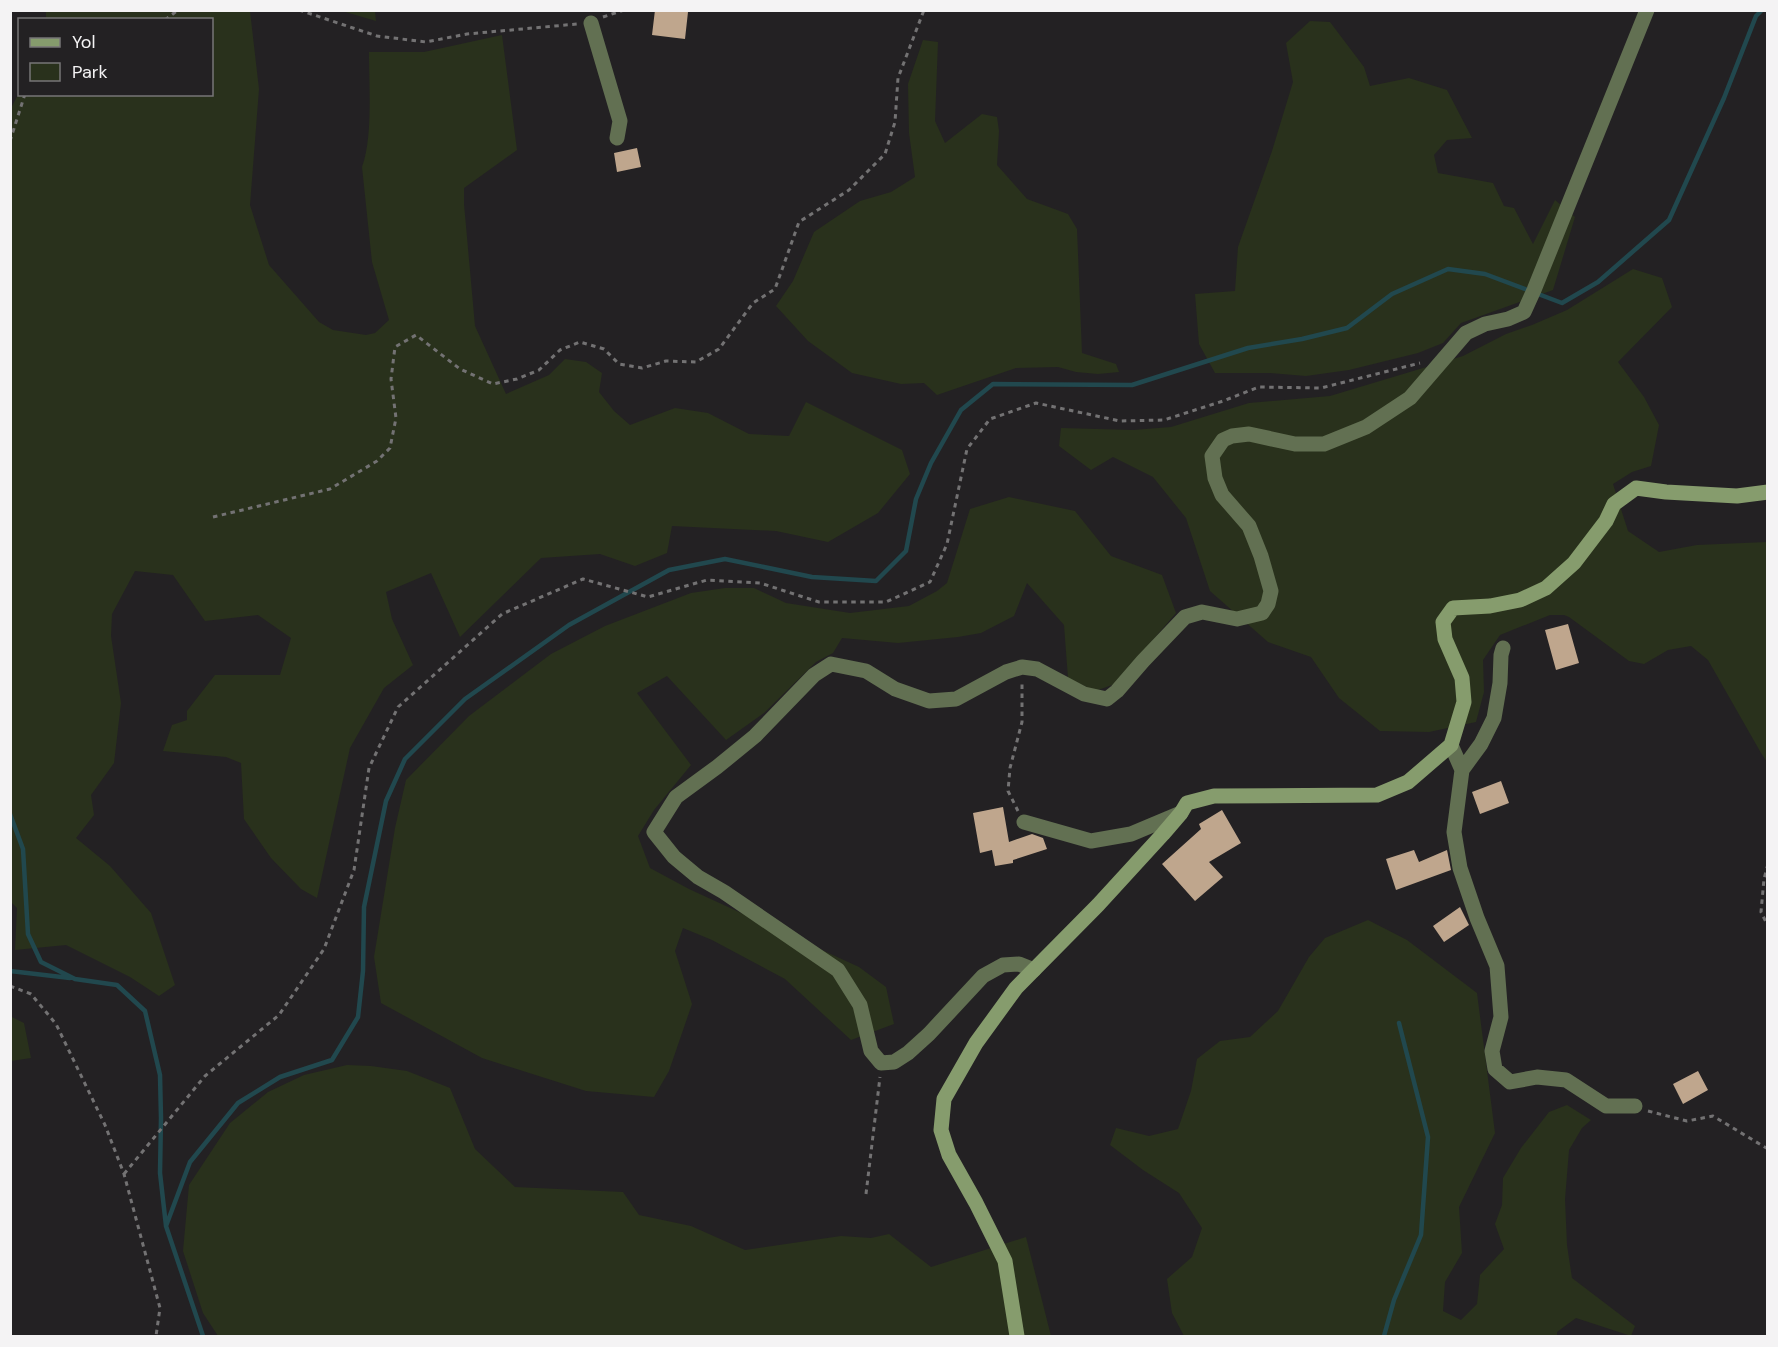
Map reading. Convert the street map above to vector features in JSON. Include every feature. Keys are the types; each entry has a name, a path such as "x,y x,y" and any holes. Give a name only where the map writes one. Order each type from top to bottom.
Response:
{"street":[{"path":"1034,970 1019,964 1003,965 983,976 908,1053 894,1062 881,1063 872,1051 860,1005 838,970 724,892 698,877 674,856 654,832 676,798 755,736 814,675 831,664 866,671 895,689 929,701 956,699 1006,672 1022,667 1037,669 1084,694 1107,699 1185,617 1202,612 1237,619 1262,613 1268,604 1271,591 1261,556 1249,526 1222,495 1215,477 1212,456 1223,440 1232,436 1249,434 1295,444 1324,444 1366,427 1410,398 1466,333 1485,324 1508,319 1524,312 1647,10"},
{"path":"591,23 620,121 617,138"},
{"path":"1017,1336 1005,1261 949,1155 941,1130 944,1099 976,1042 1016,988 1098,905 1181,813 1186,803 1214,796 1377,795 1408,782 1451,746 1464,702 1462,678 1445,639 1443,622 1453,609 1490,606 1520,600 1546,588 1574,563 1606,521 1614,504 1636,488 1737,496 1767,492"},
{"path":"1503,648 1494,718 1481,744 1462,770 1454,832 1460,868 1497,966 1501,1017 1492,1051 1495,1069 1510,1082 1537,1077 1566,1080 1606,1106 1635,1106"},
{"path":"1451,746 1462,770"},
{"path":"1024,822 1091,841 1131,834 1181,813"}],"path":[{"path":"299,10 377,36 426,42 467,34 591,23 624,10"},
{"path":"213,517 330,489 377,461 390,448 396,418 391,379 395,347 416,335 460,369 493,384 517,379 539,370 560,350 580,342 604,350 619,364 642,368 666,361 696,362 719,349 753,303 775,289 799,222 849,190 885,154 895,122 898,78 924,10"},
{"path":"10,141 24,96"},
{"path":"124,1174 205,1076 279,1015 324,949 354,870 369,768 398,707 502,614 583,579 648,597 707,580 760,583 819,602 886,602 930,582 947,544 967,449 990,419 1036,403 1120,421 1164,420 1259,387 1321,388 1445,357"},
{"path":"1022,667 1022,722 1010,768 1008,791 1024,822"},
{"path":"1767,864 1761,912 1767,926"},
{"path":"10,986 31,994 56,1024 105,1125 124,1174 160,1308 156,1336"},
{"path":"866,1194 881,1063"},
{"path":"1635,1106 1687,1121 1713,1116 1767,1149"}],"green space":[{"path":"46,11 250,11 259,89 250,205 269,265 319,322 333,330 366,335 375,333 389,320 372,262 362,167 369,126 369,52 424,52 502,35 517,150 464,188 464,204 475,326 506,394 549,375 565,359 586,362 602,373 599,392 614,411 630,425 675,408 708,413 749,434 789,436 806,402 902,450 910,474 878,513 828,542 776,531 672,526 667,553 635,566 600,554 541,558 460,637 431,573 386,592 392,619 413,665 384,688 350,748 317,898 301,889 271,858 244,819 241,763 226,757 163,751 172,725 187,720 187,711 215,675 280,675 291,638 258,615 205,621 173,575 135,571 112,614 111,636 121,703 114,763 91,795 94,815 76,838 110,866 151,913 175,985 159,996 130,977 66,945 15,950 17,908 10,901 11,108 18,95 213,96 213,18 46,18"},
{"path":"342,11 375,11 376,21"},
{"path":"1310,21 1330,22 1364,67 1370,86 1409,78 1447,90 1472,138 1447,140 1434,155 1438,173 1493,183 1504,206 1514,208 1533,244 1555,200 1575,217 1553,290 1461,323 1443,343 1418,353 1349,370 1306,376 1270,373 1215,373 1199,344 1195,294 1235,291 1238,247 1272,151 1293,82 1286,43"},
{"path":"923,40 938,42 935,121 945,143 982,114 997,117 999,131 997,165 1027,199 1068,214 1077,229 1082,353 1116,364 1119,372 1098,374 1076,372 1058,367 1016,368 937,395 924,383 901,384 852,373 808,341 776,306 793,281 814,232 860,201 891,192 915,177 909,133 908,84"},
{"path":"1633,269 1662,278 1672,307 1618,362 1644,397 1659,425 1651,466 1632,472 1613,484 1628,531 1659,552 1697,545 1767,542 1767,762 1708,660 1691,646 1668,650 1644,664 1629,661 1564,615 1550,615 1500,635 1483,660 1484,692 1476,722 1429,732 1380,731 1339,698 1311,657 1268,642 1210,591 1186,518 1153,477 1113,457 1091,470 1059,446 1061,428 1133,430 1171,427 1249,403 1330,396 1463,356 1506,334 1567,310"},
{"path":"1009,497 1075,511 1111,556 1162,575 1176,613 1115,684 1095,691 1068,678 1064,625 1027,583 1014,616 981,633 898,643 842,638 833,653 816,662 764,713 726,740 667,676 637,693 691,765 654,810 638,836 650,868 689,889 859,967 886,987 894,1024 851,1040 785,979 712,940 683,928 675,951 692,1004 669,1071 654,1097 586,1091 482,1058 381,1003 374,957 395,828 406,780 469,716 551,654 605,626 691,593 725,588 754,588 786,603 850,613 909,606 947,583 970,509"},
{"path":"1368,920 1407,940 1477,993 1495,1133 1459,1207 1462,1253 1445,1282 1443,1311 1461,1320 1477,1304 1480,1275 1504,1249 1495,1224 1502,1205 1503,1178 1521,1148 1549,1112 1567,1105 1591,1120 1582,1128 1569,1150 1565,1199 1567,1245 1572,1278 1635,1326 1631,1336 1576,1318 1557,1332 1557,1336 1184,1336 1172,1313 1167,1279 1192,1257 1202,1228 1179,1193 1110,1145 1116,1128 1149,1136 1178,1129 1191,1091 1197,1059 1220,1041 1250,1037 1278,1011 1309,957 1325,938"},
{"path":"10,1016 24,1023 31,1058 11,1061"},
{"path":"347,1065 407,1071 450,1088 475,1149 515,1187 623,1192 639,1215 691,1226 745,1250 841,1236 871,1238 889,1234 931,1267 1026,1237 1051,1336 218,1336 203,1313 183,1251 189,1185 230,1123 268,1092 304,1075"}],"building":[{"path":"655,10 688,12 685,39 652,35"},
{"path":"637,148 641,167 617,172 614,153"},
{"path":"1568,624 1579,663 1556,670 1545,630"},
{"path":"1501,781 1509,803 1480,814 1472,792"},
{"path":"1003,807 1009,842 1032,834 1043,838 1047,849 1013,860 1013,863 995,866 992,850 980,853 973,813"},
{"path":"1222,810 1241,843 1209,862 1223,877 1195,901 1162,864 1201,829 1199,824"},
{"path":"1414,850 1419,862 1447,850 1451,870 1396,890 1386,859"},
{"path":"1460,907 1469,925 1444,942 1433,926"},
{"path":"1698,1071 1708,1090 1683,1104 1673,1084"}],"waterway":[{"path":"166,1226 190,1162 238,1103 280,1077 332,1060 358,1017 363,971 364,907 386,801 405,759 465,699 569,625 669,570 725,559 812,577 876,581 906,551 916,499 931,463 961,410 993,384 1132,385 1248,348 1302,339 1347,328 1392,294 1448,269 1485,274 1562,303 1598,282 1669,220 1724,98 1756,16 1762,10"},
{"path":"10,814 23,849 28,934 41,962 75,979 117,985 145,1011 160,1075 160,1173 166,1226 203,1336"},
{"path":"10,971 70,978"},
{"path":"1384,1336 1394,1300 1421,1235 1428,1137 1399,1023"}]}
